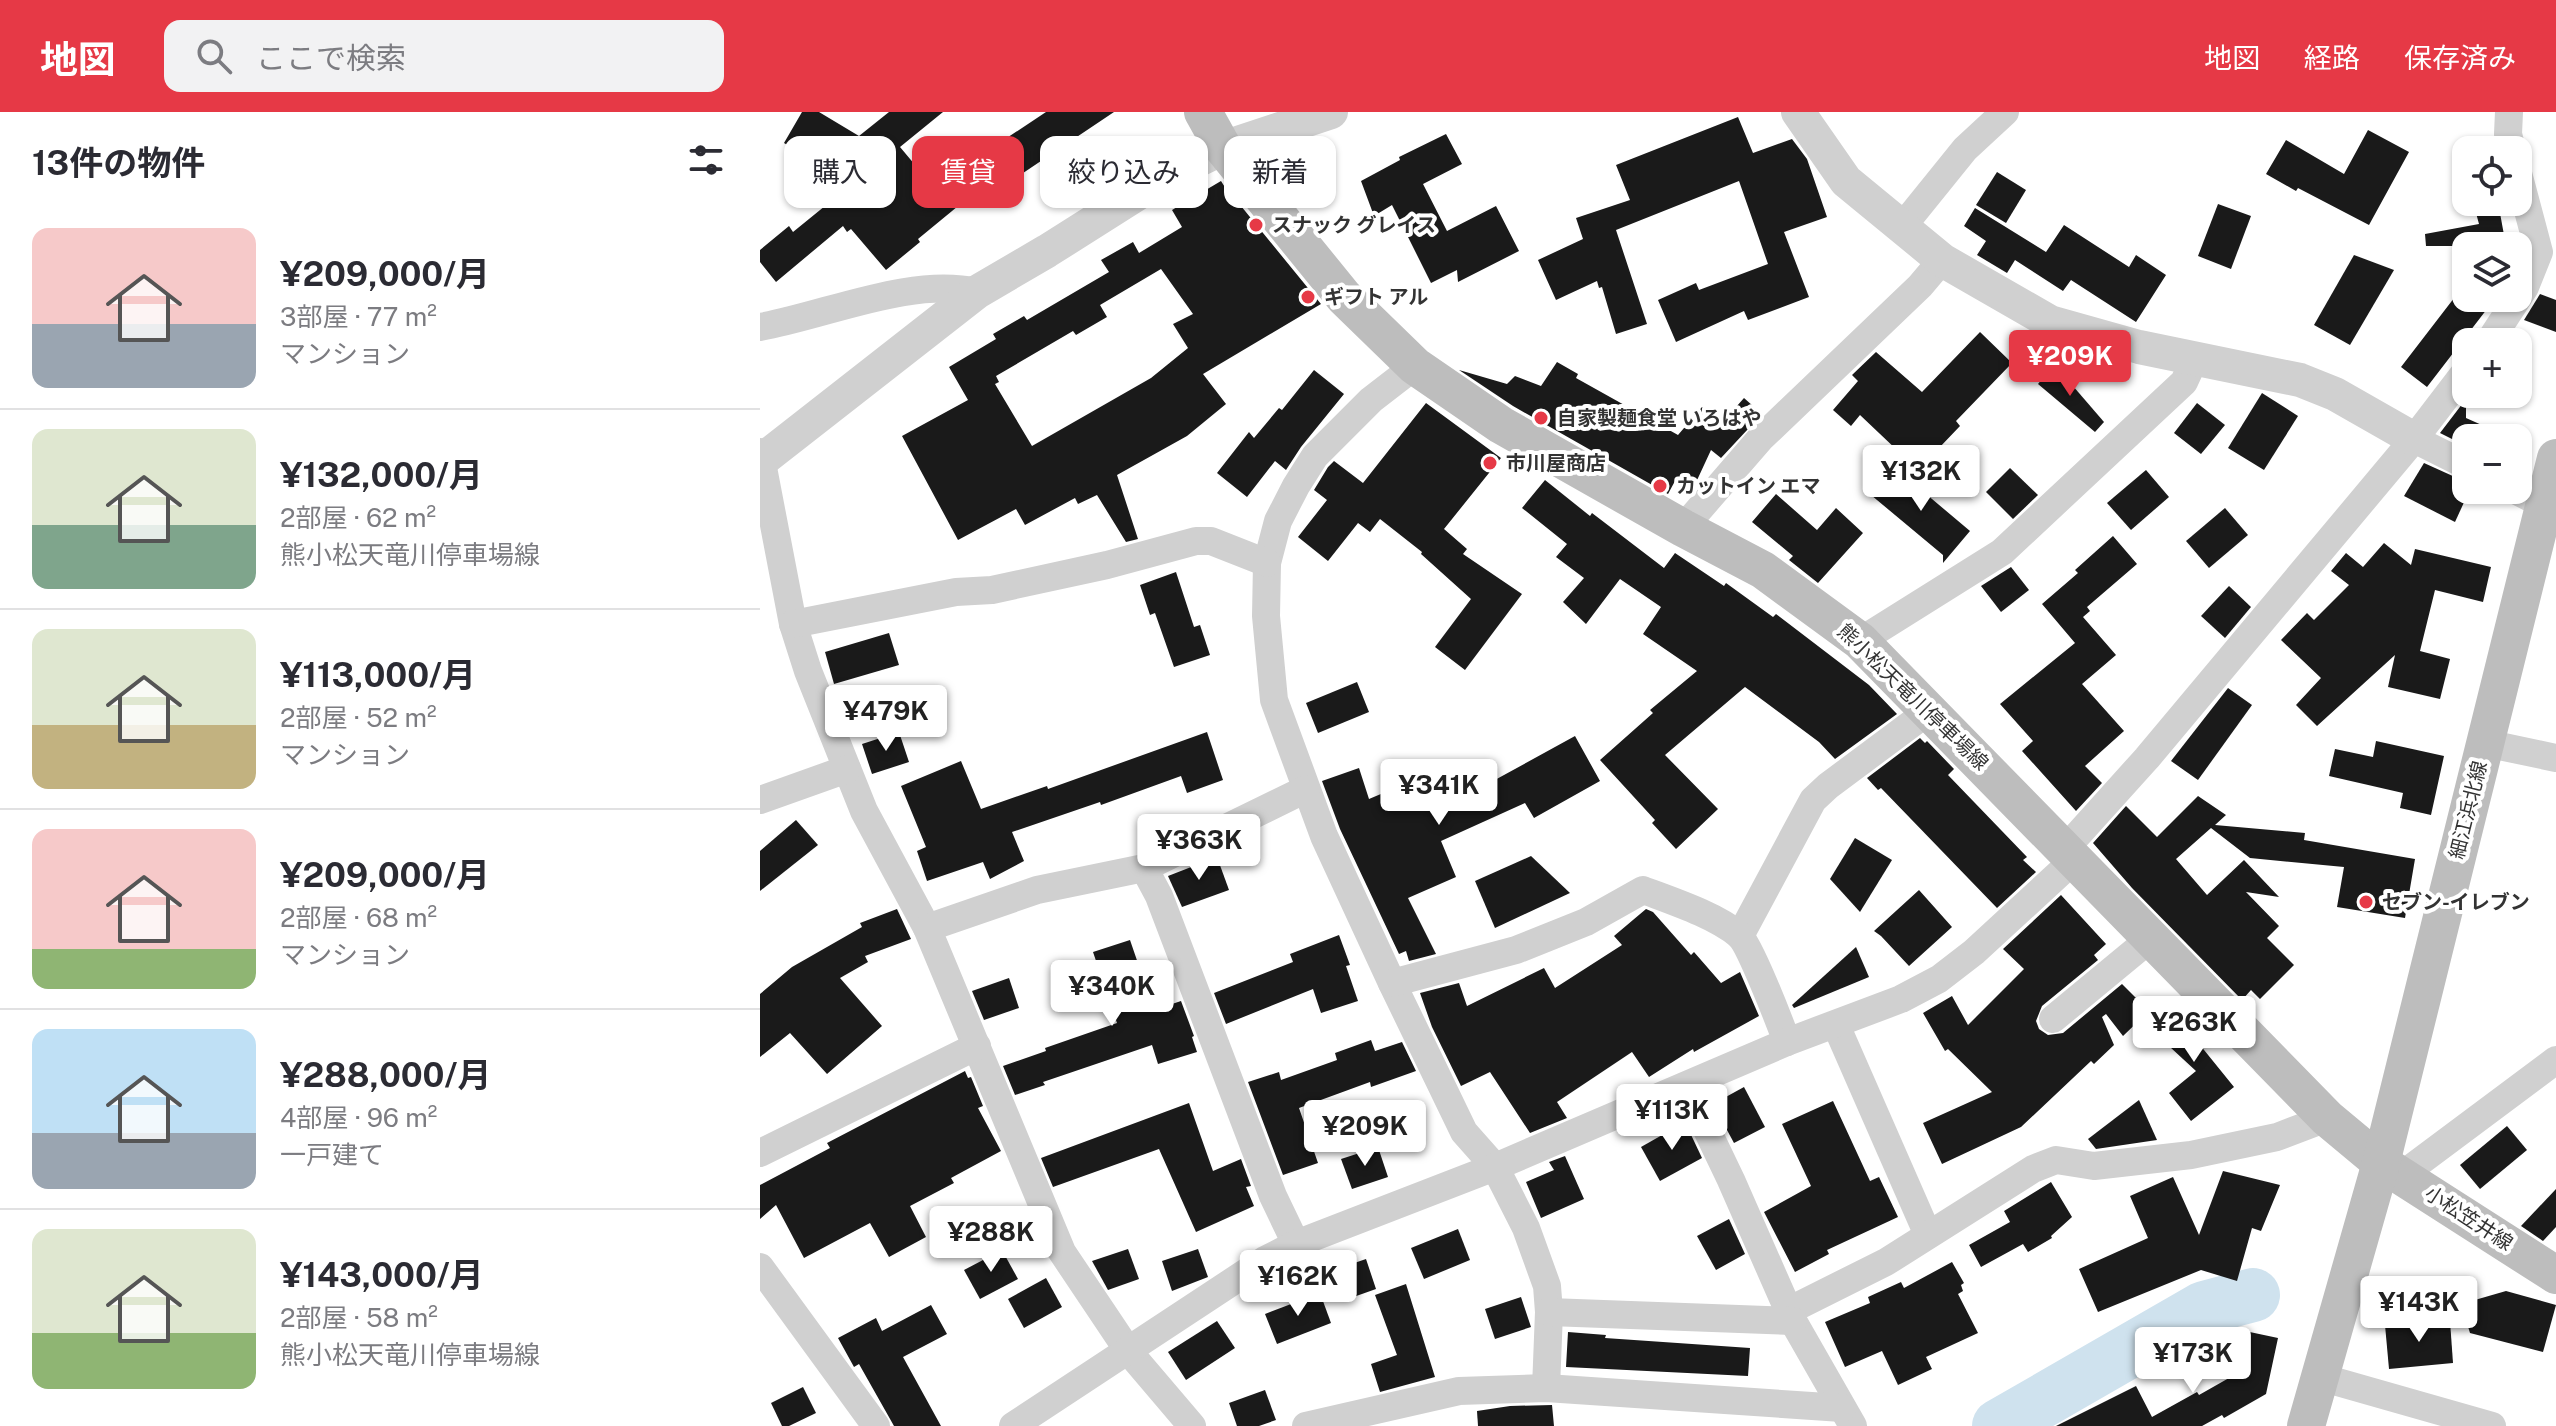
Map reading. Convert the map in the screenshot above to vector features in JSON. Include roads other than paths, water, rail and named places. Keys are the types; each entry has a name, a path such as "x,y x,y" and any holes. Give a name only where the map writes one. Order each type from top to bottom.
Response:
{"main road":[{"name":"熊小松天竜川停車場線","path":"1203,112 1223,148 1344,297 1415,366 1501,425 1763,570 1860,641 2327,1118 2391,1169"},
{"name":"細江浜北線","path":"2532,493 2556,460"},
{"name":"細江浜北線","path":"2391,1169 2485,743 2528,504"},
{"name":"小松笠井線","path":"2391,1169 2556,1275"},
{"path":"2306,1426 2391,1169"}],"street":[{"path":"1192,1426 1129,1352 1062,1252 927,928 864,811 808,671 793,624 761,457 977,292 1164,177 1223,148 1331,112"},
{"path":"1798,112 1846,181 1942,260 2050,322 2139,347 2300,380 2335,394 2452,458"},
{"path":"1902,227 1965,149 2005,112"},
{"path":"2508,136 2509,112"},
{"path":"2498,328 2525,287 2539,252 2529,216"},
{"path":"1683,528 1760,439 1920,286 1942,260"},
{"path":"760,327 919,291 957,287 977,292"},
{"path":"1860,641 2002,552 2184,382 2195,358"},
{"path":"1415,366 1371,400 1315,456 1278,521 1267,563 1266,616 1274,700 1324,836 1392,983 1464,1132 1495,1167 1526,1228 1547,1286 1546,1388"},
{"path":"1013,1426 1265,1260 1296,1244 1495,1167 1787,1042 1901,999 1939,979 1974,952 2070,854 2452,389"},
{"path":"793,624 956,592 992,590 1107,565 1196,541 1211,541 1267,563"},
{"path":"1740,936 1813,800 1930,710"},
{"path":"2485,743 2556,758"},
{"path":"760,800 847,769"},
{"path":"927,928 1037,890 1144,868 1306,789"},
{"path":"1144,868 1159,896 1273,1196 1296,1244"},
{"path":"1392,983 1516,950 1586,922 1643,890 1690,908 1740,936 1787,1042"},
{"path":"2053,1019 2151,938"},
{"path":"1836,1025 1928,1235"},
{"path":"760,1153 977,1046"},
{"path":"2391,1169 2556,1060"},
{"path":"1686,1086 1791,1316 1848,1417"},
{"path":"1549,1312 1791,1316 1886,1262 2033,1169 2056,1160 2094,1166 2191,1155 2277,1137 2327,1118"},
{"path":"760,1267 876,1426"},
{"path":"2320,1377 2492,1426"},
{"path":"1306,1426 1459,1391 1546,1388 1848,1417"}],"waterway":[{"path":"1999,1426 2204,1308 2253,1295"}],"place":[{"name":"スナック グレイス","path":"1256,225"},
{"name":"ギフト アル","path":"1308,297"},
{"name":"自家製麺食堂 いろはや","path":"1541,418"},
{"name":"市川屋商店","path":"1490,463"},
{"name":"カットイン エマ","path":"1660,486"},
{"name":"セブン-イレブン","path":"2366,902"}]}
